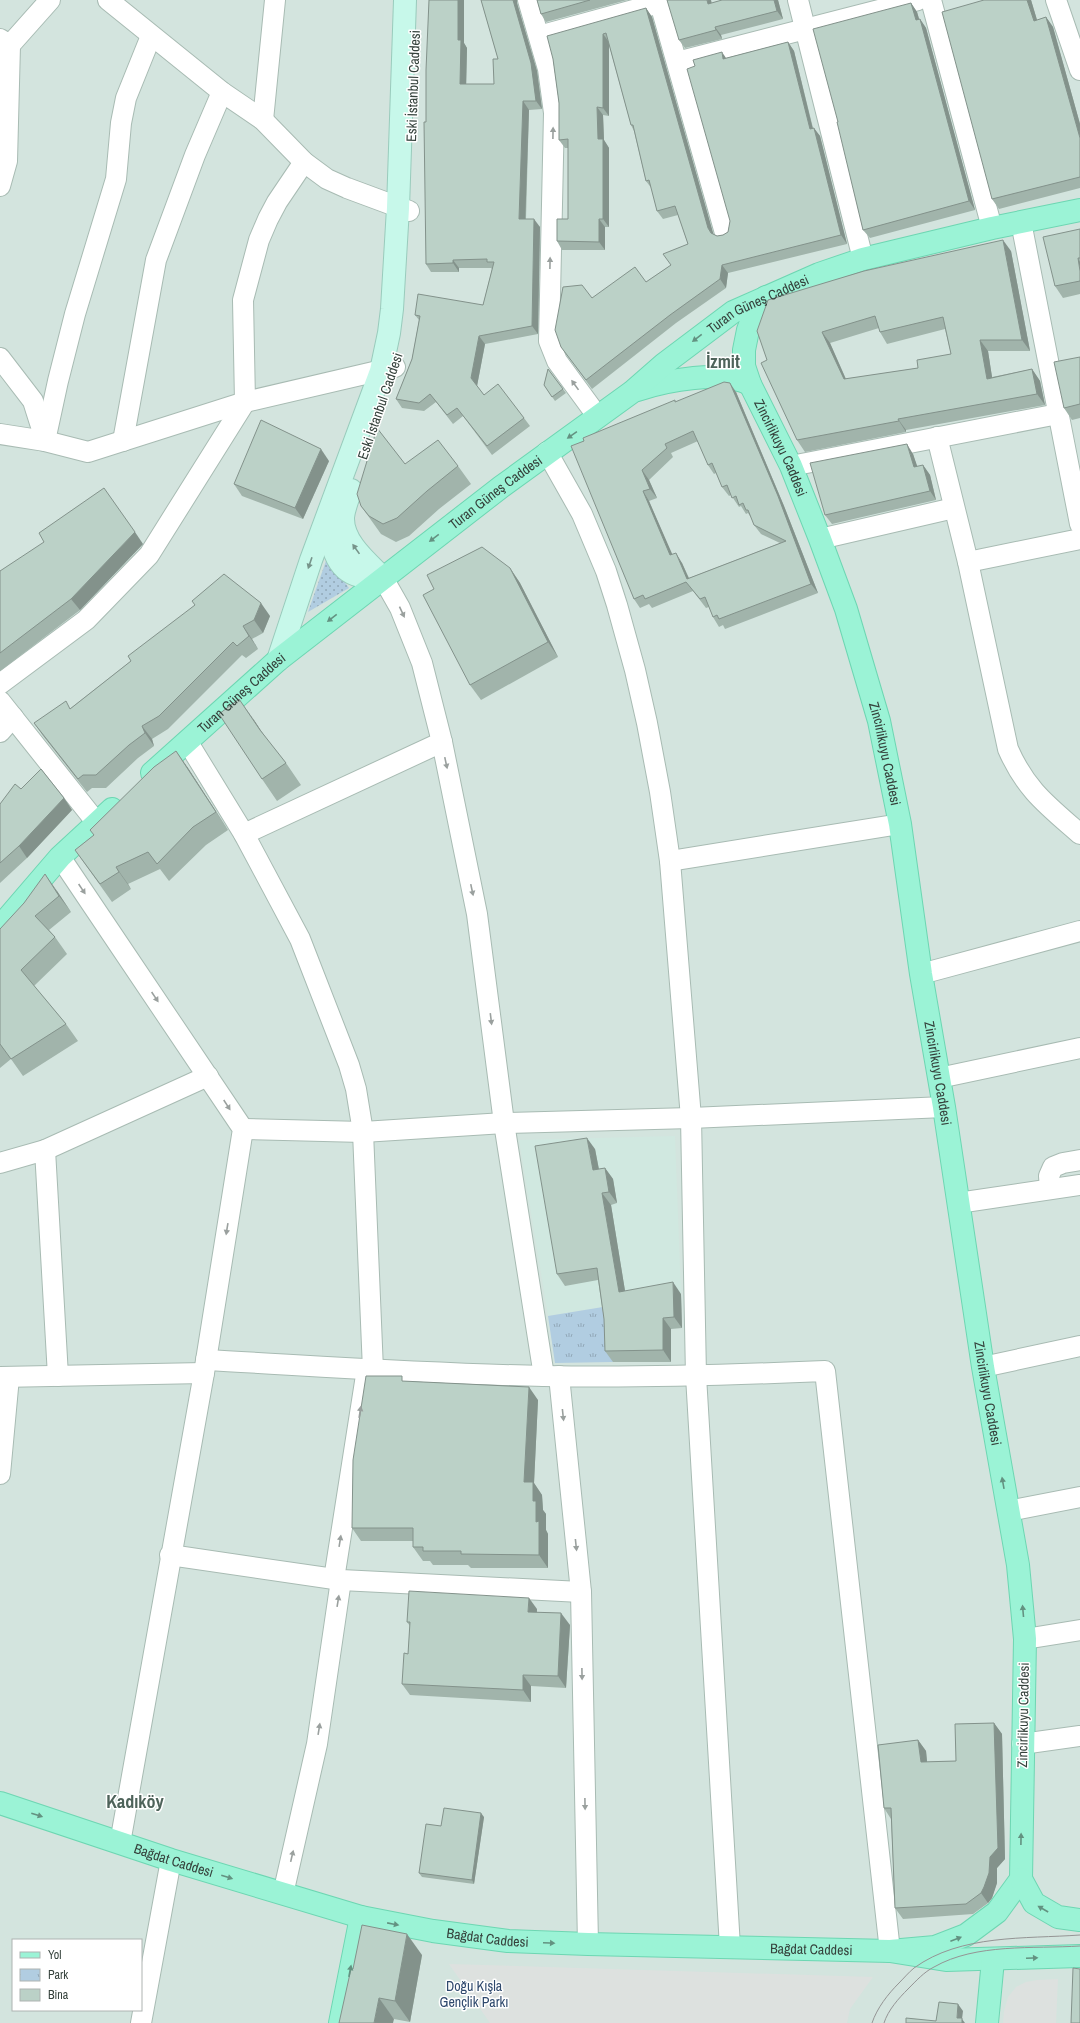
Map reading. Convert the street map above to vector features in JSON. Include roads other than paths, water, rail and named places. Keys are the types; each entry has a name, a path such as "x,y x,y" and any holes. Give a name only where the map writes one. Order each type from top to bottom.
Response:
{"main road":[{"name":"Eski İstanbul Caddesi","path":"404,209 405,0"},
{"name":"Eski İstanbul Caddesi","path":"382,578 355,548 349,538 343,517 388,369 392,309 404,209 416,0"},
{"name":"Turan Güneş Caddesi","path":"0,927 60,857 278,660 382,578 547,452 632,392 664,364 733,312 819,274 863,259 992,228 1080,210"},
{"name":"Zincirlikuyu Caddesi","path":"766,297 753,317 744,342 744,366 750,384 792,466 846,609 879,721 900,824 921,974 944,1107 983,1367 1018,1565 1025,1639 1022,1744 1021,1879 1034,1903 1058,1918 1080,1920"},
{"name":"Eski İstanbul Caddesi","path":"278,660 329,512 388,369"},
{"path":"632,392 655,384 702,378 739,379 750,384"},
{"name":"Eski İstanbul Caddesi","path":"329,512 330,539 333,550 340,560 350,571 359,576 382,578"},
{"name":"Bağdat Caddesi","path":"0,1803 171,1860 361,1918 433,1931 508,1941 890,1951 946,1960 993,1960 1080,1956"},
{"path":"890,1951 935,1947 966,1935 997,1912 1021,1879"},
{"path":"340,2023 361,1918"},
{"path":"987,2023 993,1960"}],"street":[{"path":"0,186 7,162 5,42 50,0"},
{"path":"108,0 222,92 263,120 304,162 327,178 347,188 404,209"},
{"path":"263,120 275,0"},
{"path":"528,0 548,69 554,113 549,341 557,361 598,417"},
{"path":"798,0 863,259"},
{"path":"677,62 918,0"},
{"path":"931,0 992,228"},
{"path":"1056,0 1080,70"},
{"path":"539,36 659,1 725,233"},
{"path":"45,441 75,314 116,180 121,123 126,98 151,36"},
{"path":"123,441 156,260 195,155 222,92"},
{"path":"0,684 86,620 149,554 244,402 243,300 259,240 268,219 277,202 304,162"},
{"path":"1021,222 1058,414 1072,444 1080,524"},
{"path":"0,358 33,401 45,441"},
{"path":"0,434 45,441 88,452 244,402 388,369"},
{"path":"792,466 1058,414"},
{"path":"937,437 968,562 1008,749 1018,770 1042,801 1080,834"},
{"path":"547,452 582,514 606,571 617,605 635,670 647,722 660,792 670,861 691,1118 696,1376 730,1947"},
{"path":"820,539 954,508"},
{"path":"968,562 1080,539"},
{"path":"382,578 400,608 414,640 422,663 442,742 477,914 504,1123 552,1376 581,1592 588,1944"},
{"path":"0,701 6,724 97,823"},
{"path":"187,741 244,834 300,938 349,1065 356,1089 363,1132 370,1369 338,1580 317,1744 283,1894"},
{"path":"244,834 442,742"},
{"path":"670,861 900,824"},
{"path":"60,857 243,1129 205,1366 170,1555 120,1843"},
{"path":"921,974 1080,931"},
{"path":"939,1078 1080,1048"},
{"path":"0,1163 45,1150 208,1076"},
{"path":"243,1129 363,1132 504,1123 691,1118 944,1107"},
{"path":"45,1150 58,1376"},
{"path":"1050,1188 1049,1176 1053,1167 1063,1163 1080,1160"},
{"path":"958,1202 1080,1185"},
{"path":"983,1367 1080,1346"},
{"path":"0,1474 5,1377 58,1376 205,1366 370,1369 552,1376 696,1376 824,1371 890,1951"},
{"path":"1008,1511 1080,1497"},
{"path":"170,1555 338,1580 581,1592"},
{"path":"1025,1639 1080,1630"},
{"path":"1022,1744 1080,1736"},
{"path":"141,2023 171,1860"}],"tram line":[{"path":"872,2023 880,2007 895,1987 914,1968 932,1957 952,1949 994,1940 1080,1935"},
{"path":"884,2023 894,2004 923,1974 950,1959 968,1954 1005,1949 1080,1946"}],"district":[{"name":"İzmit","path":"723,361"},
{"name":"Kadıköy","path":"135,1801"}],"park label":[{"name":"Doğu Kışla Gençlik Parkı","path":"474,1994"}]}
